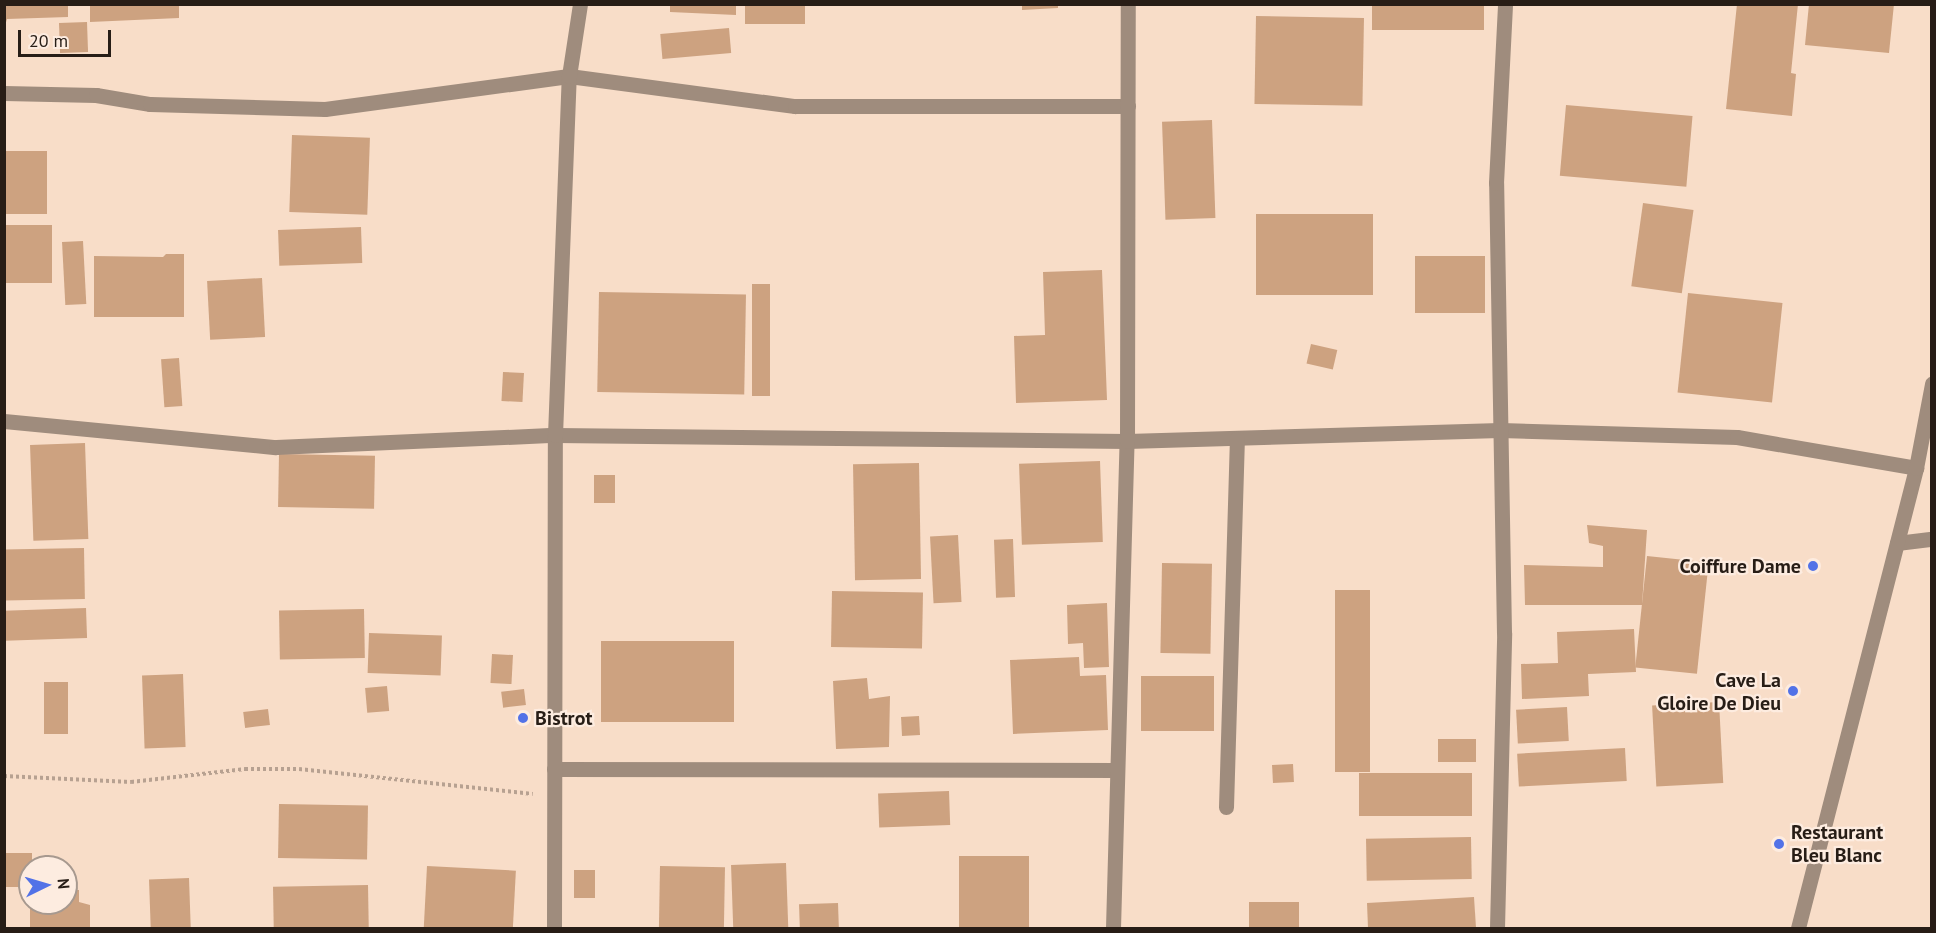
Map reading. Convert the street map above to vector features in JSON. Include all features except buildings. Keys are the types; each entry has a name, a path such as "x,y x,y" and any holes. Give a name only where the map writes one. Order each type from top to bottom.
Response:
{"street":[{"path":"554,928 555,435 569,76 580,4"},
{"path":"1113,928 1127,441 1128,4"},
{"path":"1497,928 1504,633 1496,183 1505,4"},
{"path":"4,93 96,95 150,104 325,110 569,76 795,106 1128,106"},
{"path":"1798,928 1916,468 1932,384"},
{"path":"4,422 276,447 555,435 1127,441 1500,430 1737,437 1916,468"},
{"path":"1226,807 1237,438"},
{"path":"1897,543 1932,539"},
{"path":"555,769 1116,770"}],"path":[{"path":"4,776 131,782 245,769 299,769 554,796"}],"place":[{"name":"Coiffure Dame","path":"1813,566"},
{"name":"Cave La Gloire De Dieu","path":"1793,691"},
{"name":"Bistrot","path":"523,718"},
{"name":"Restaurant Bleu Blanc","path":"1779,844"}]}
